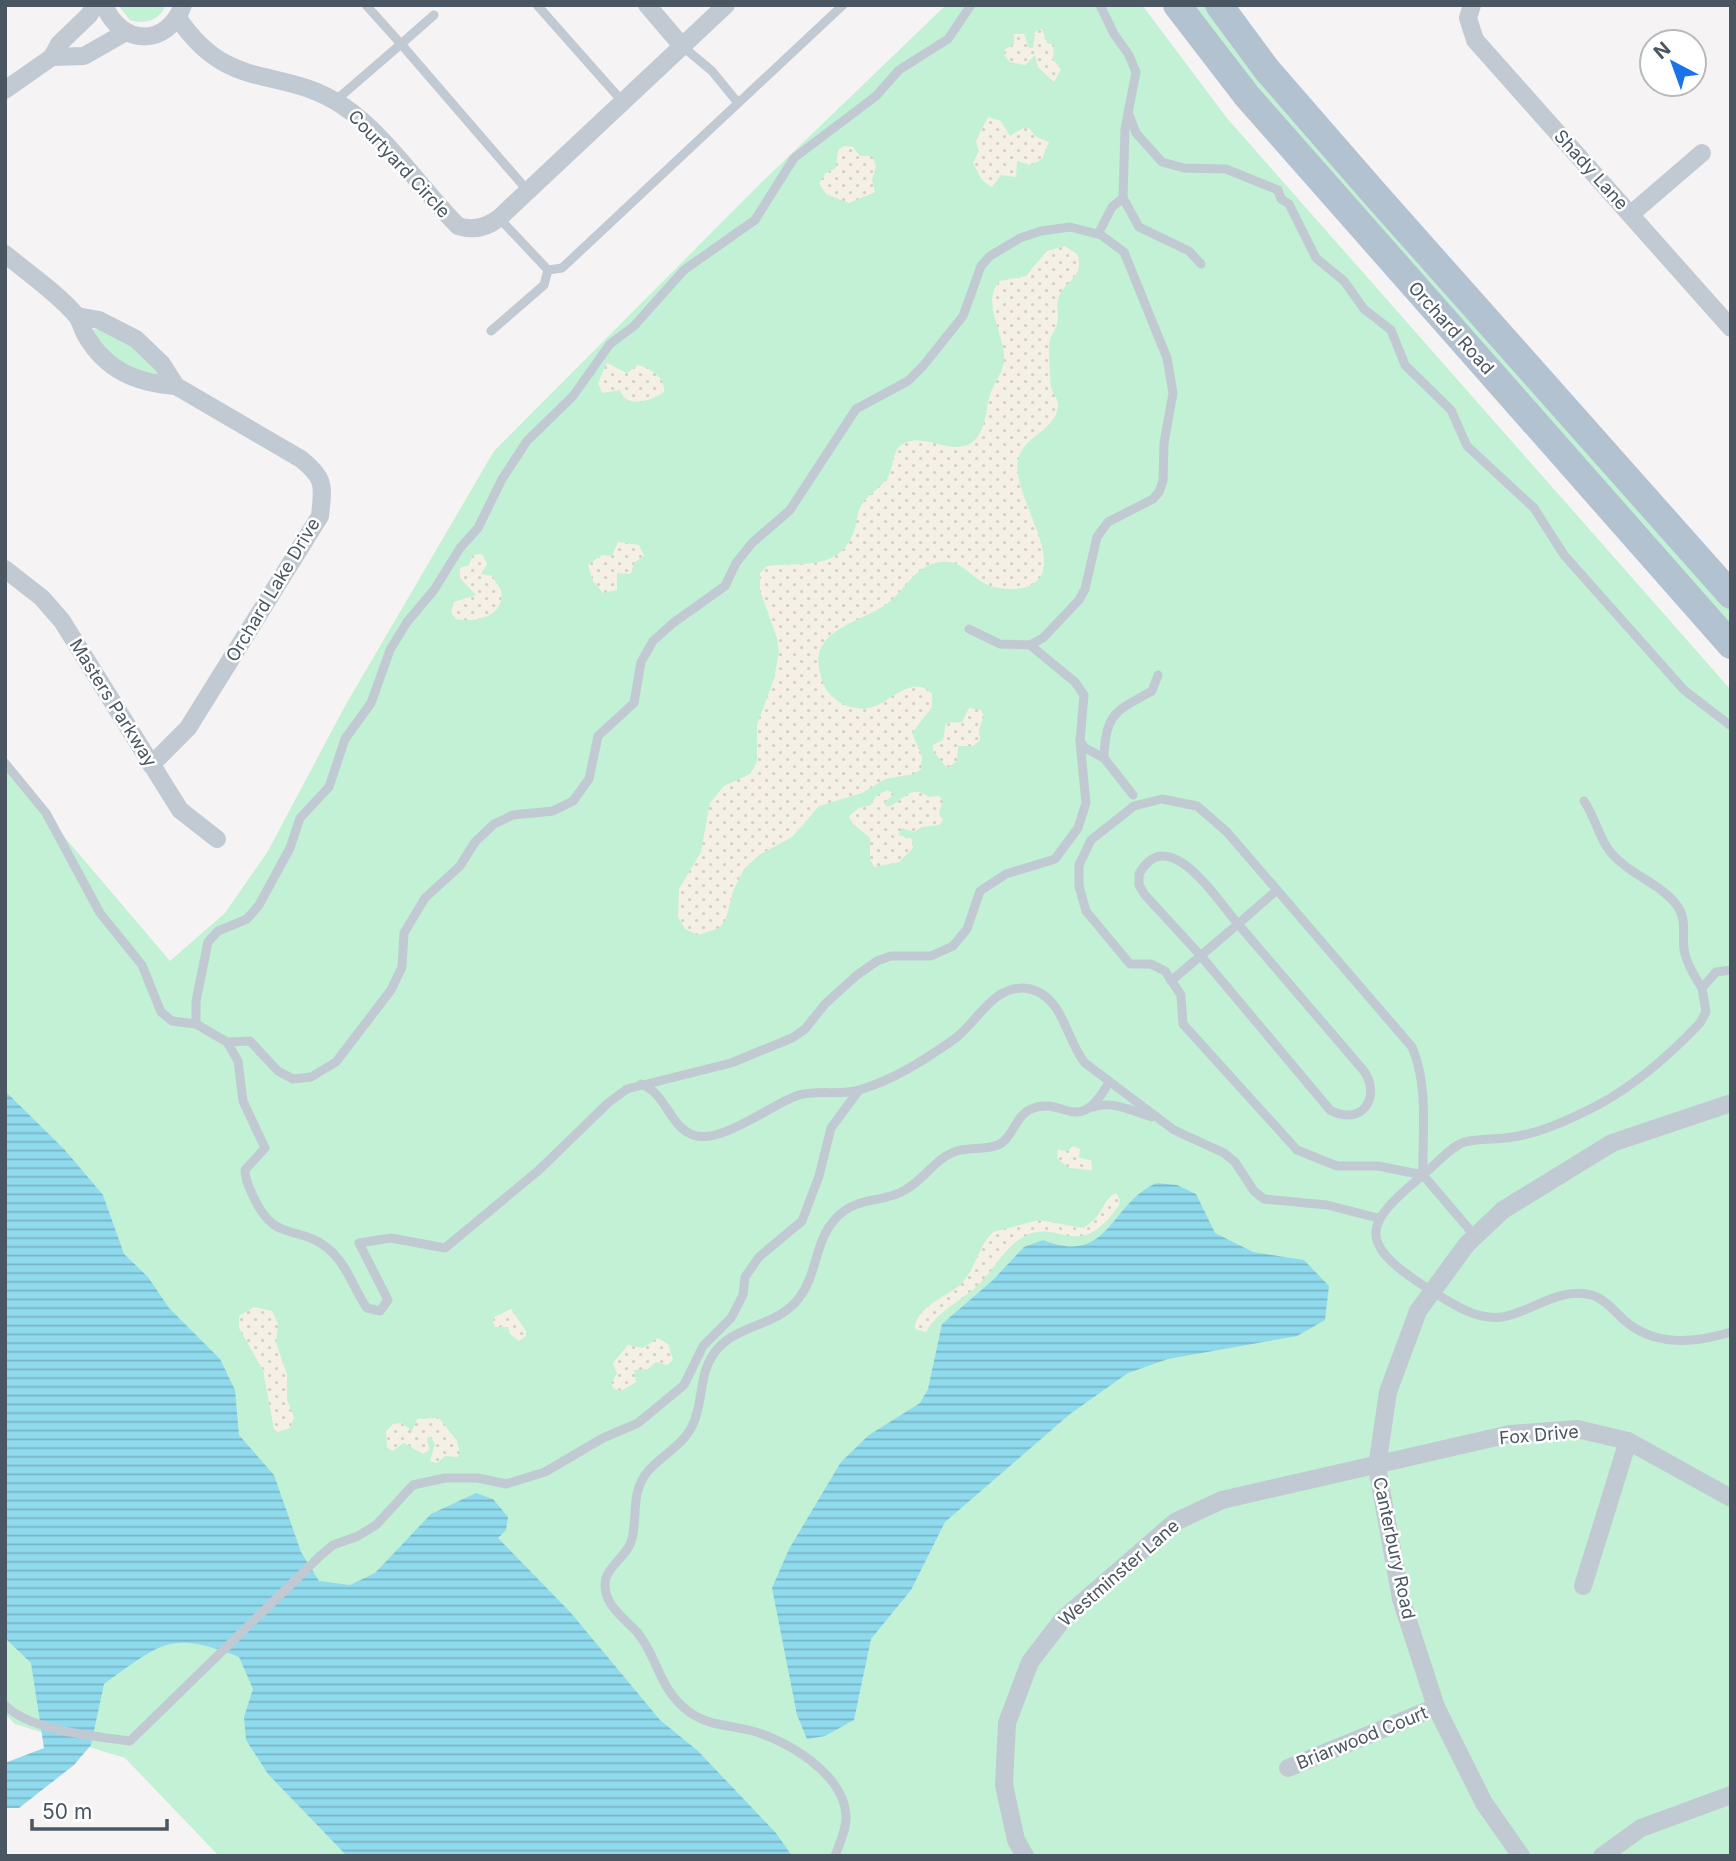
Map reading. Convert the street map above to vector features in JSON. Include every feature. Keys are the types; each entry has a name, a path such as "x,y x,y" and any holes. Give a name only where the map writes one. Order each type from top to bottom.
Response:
{"main road":[{"name":"Orchard Road","path":"1177,5 1247,96 1731,645"},
{"name":"Orchard Road","path":"1219,5 1268,69 1339,152 1731,595"}],"street":[{"path":"5,90 52,57 59,44 89,15 95,5"},
{"path":"104,5 110,20 126,32 137,36 152,36 167,30 180,12"},
{"path":"647,5 682,46"},
{"name":"Courtyard Circle","path":"180,12 194,42 237,71 311,91 335,101 363,122 457,226 468,230 479,228 499,218 726,5"},
{"name":"Shady Lane","path":"1472,5 1468,18 1475,40 1731,328"},
{"path":"52,57 84,56 126,32"},
{"path":"1631,214 1702,153"},
{"name":"Orchard Lake Drive","path":"5,254 77,316 99,353 121,372 144,383 176,386 301,459 315,470 323,484 320,516 188,729 151,765"},
{"name":"Orchard Lake Drive","path":"77,316 99,320 136,339 162,364 176,386"},
{"name":"Masters Parkway","path":"5,569 42,598 62,621 180,810 217,839"},
{"name":"Canterbury Road","path":"1521,1856 1484,1803 1436,1707 1401,1598 1377,1467 1388,1392 1418,1311 1475,1236 1513,1203 1612,1143 1731,1103"},
{"name":"Fox Drive","path":"1377,1467 1510,1434 1577,1429 1628,1441 1731,1498"},
{"path":"1583,1586 1628,1441"},
{"name":"Westminster Lane","path":"1024,1856 1016,1840 1004,1785 1007,1723 1030,1662 1063,1619 1175,1522 1222,1500 1377,1467"},
{"name":"Briarwood Court","path":"1288,1768 1436,1707"},
{"path":"1602,1856 1641,1828 1731,1795"}],"lane":[{"path":"366,5 527,190"},
{"path":"537,5 622,101"},
{"path":"548,270 562,268 843,5"},
{"path":"196,1024 195,1001 208,942 218,931 247,919 258,905 290,848 300,818 329,786 345,739 371,703 385,663 401,632 434,590 460,548 478,528 499,485 527,441 573,396 610,344 634,326 684,270 755,220 794,158 876,96 899,70 948,39 971,5"},
{"path":"1100,5 1133,64 1135,88 1128,112 1122,158 1123,198 1139,227 1189,251 1201,264"},
{"path":"335,101 434,15"},
{"path":"682,46 712,71 738,103"},
{"path":"1128,112 1136,133 1162,162 1184,168 1226,169 1278,190 1281,198 1289,204 1316,258 1340,277 1362,306 1396,336 1405,365 1451,410 1467,446 1534,508 1564,555 1684,690 1731,726"},
{"path":"1098,234 1112,207 1123,198"},
{"path":"499,218 548,270"},
{"path":"227,1042 250,1041 278,1071 293,1079 311,1077 337,1062 391,990 402,967 404,933 425,898 460,866 475,842 494,824 513,815 553,811 573,801 589,779 598,736 634,703 640,662 648,648 673,623 725,586 736,563 752,543 790,510 856,409 908,380 923,366 963,316 981,266 990,256 1020,238 1056,227 1086,229 1124,252 1170,367 1173,393 1164,443 1163,481 1153,499 1108,522 1097,537 1085,589 1079,600 1043,638 1030,645 1000,644 969,629"},
{"path":"491,331 544,285 548,270"},
{"path":"5,763 46,813 100,913 142,965 161,1012 172,1021 196,1024 227,1042 238,1061 243,1101 265,1148 245,1170 245,1178 261,1212 275,1228 307,1235 333,1252 345,1266 362,1301 374,1311 386,1307 388,1300 359,1243 391,1238 445,1248 539,1170 608,1103 640,1084 731,1063 792,1038 805,1029 825,1004 857,975 877,961 891,956 931,956 953,946 967,929 980,891 1006,874 1055,859 1078,828 1086,803 1080,741 1084,705 1080,687 1030,645"},
{"path":"1104,758 1107,725 1114,714 1152,691 1158,675"},
{"path":"1080,741 1085,748 1104,758 1133,795"},
{"path":"1423,1175 1423,1096 1420,1067 1412,1047 1227,832 1197,806 1161,799 1133,806 1091,840 1079,865 1079,886 1086,911 1130,964 1151,964 1165,971 1181,995 1183,1024 1297,1150 1337,1166 1378,1166 1423,1175 1475,1236"},
{"path":"1584,801 1597,821 1608,849 1616,859 1659,888 1678,907 1683,916 1686,957 1702,988 1706,1012 1700,1023 1628,1086 1583,1113 1538,1132 1462,1142 1388,1204 1378,1217 1374,1230 1377,1244 1387,1258 1433,1292 1481,1316 1516,1314 1570,1292 1596,1295 1651,1337 1697,1340 1731,1332"},
{"path":"1164,853 1179,858 1238,924 1364,1071 1372,1092 1367,1105 1361,1111 1351,1116 1340,1116 1330,1110 1139,885 1139,874 1143,865 1164,853"},
{"path":"1171,981 1277,890"},
{"path":"1702,988 1716,972 1731,970"},
{"path":"640,1084 654,1089 680,1125 693,1135 723,1134 759,1112 799,1094 859,1090 912,1068 963,1033 992,999 1015,989 1028,989 1043,995 1058,1010 1074,1051 1109,1082 1174,1130"},
{"path":"1086,1110 1101,1098 1109,1082"},
{"path":"5,1705 20,1718 36,1723 130,1741 320,1556 333,1545 358,1536 376,1525 413,1485 445,1478 478,1478 506,1484 545,1472 603,1438 638,1423 684,1385 703,1346 731,1318 743,1295 745,1277 760,1257 802,1221 819,1176 831,1128 859,1090"},
{"path":"835,1856 846,1814 838,1794 820,1769 785,1743 749,1730 708,1723 678,1703 662,1683 643,1640 608,1599 605,1581 631,1543 635,1497 642,1480 682,1440 694,1423 704,1369 715,1351 730,1338 780,1316 798,1300 805,1290 823,1235 836,1218 859,1202 893,1196 908,1189 951,1153 1001,1143 1029,1110 1044,1108 1068,1112 1086,1110 1100,1104 1152,1117 1224,1153 1235,1162 1254,1191 1264,1199 1327,1205 1378,1217"}],"green space":[{"path":"118,5 166,5 156,18 141,22 130,20"},
{"path":"946,5 1142,5 1226,117 1731,690 1731,1856 219,1856 125,1758 15,1724 5,1714 5,767 170,961 225,913 268,851 345,706 494,451 759,185"},
{"path":"1191,5 1205,5 1285,107 1731,611 1731,626 1274,110"},
{"path":"96,329 124,342 144,356 158,371 160,378 129,366 114,356 92,330"}],"sand":[{"path":"1042,29 1047,43 1054,45 1053,60 1061,69 1054,82 1038,67 1035,55 1025,65 1010,62 1004,55 1005,49 1014,45 1014,34 1024,34 1029,48 1033,48 1035,32"},
{"path":"988,117 1001,121 1010,136 1023,128 1029,128 1035,136 1049,142 1042,159 1031,165 1017,161 1016,177 1001,175 992,187 982,180 973,163 979,151 976,141"},
{"path":"844,146 853,147 860,156 872,156 876,166 872,180 875,192 849,203 826,194 819,183 826,173 836,168 838,150"},
{"path":"1065,246 1077,254 1079,268 1058,299 1057,323 1049,343 1051,387 1058,407 1054,418 1025,446 1018,460 1022,491 1041,544 1044,560 1042,574 1028,587 1007,589 987,585 954,563 932,564 918,572 888,603 835,632 825,641 819,653 819,668 827,690 845,705 866,709 874,707 904,690 916,687 924,688 932,694 932,707 912,733 922,757 921,769 914,774 885,779 862,793 819,806 792,837 759,855 744,869 733,891 726,919 719,928 698,935 685,929 678,917 679,889 701,852 710,803 724,786 750,774 757,762 757,725 774,679 779,652 777,638 760,591 760,573 767,566 815,563 837,555 854,532 861,506 887,479 901,445 921,441 953,447 972,442 982,428 991,392 1004,362 1002,341 993,309 994,289 1000,281 1026,276 1047,251"},
{"path":"607,363 627,373 638,365 647,369 660,378 664,392 639,402 628,400 620,390 602,393 598,383"},
{"path":"618,542 639,545 644,556 634,563 631,574 617,573 617,590 603,593 593,581 588,565 602,555 612,556"},
{"path":"482,554 487,564 481,574 493,576 501,591 501,600 498,607 487,616 471,620 456,619 451,612 454,602 476,595 460,578 460,568 469,565 473,555"},
{"path":"969,708 981,710 984,716 979,729 980,740 973,746 958,746 957,761 947,768 933,751 933,745 943,740 946,723 962,722"},
{"path":"887,790 894,794 884,803 887,807 912,793 939,796 943,801 939,812 943,820 939,825 922,827 914,832 902,828 898,835 912,839 913,848 899,862 874,867 870,859 870,838 851,822 849,816 859,808 871,805 876,796"},
{"path":"1073,1146 1080,1149 1079,1158 1091,1160 1092,1170 1069,1168 1057,1158 1058,1150 1068,1151"},
{"path":"1116,1193 1120,1200 1119,1205 1105,1223 1092,1232 1081,1236 1037,1232 1025,1236 1006,1251 974,1289 944,1311 926,1332 915,1329 916,1321 926,1309 966,1278 993,1232 1039,1220 1083,1228 1095,1219 1108,1199"},
{"path":"254,1307 272,1311 278,1324 276,1343 287,1374 287,1400 294,1417 290,1428 278,1432 274,1429 263,1370 239,1328 239,1316"},
{"path":"511,1309 526,1331 526,1336 519,1341 510,1334 508,1327 495,1327 493,1322 494,1317"},
{"path":"658,1338 668,1344 673,1360 667,1365 656,1362 648,1369 634,1370 636,1382 621,1391 614,1389 611,1383 617,1374 613,1363 628,1345 643,1348"},
{"path":"439,1418 457,1441 460,1453 457,1457 445,1456 437,1463 430,1461 435,1444 430,1436 427,1438 429,1450 423,1454 404,1443 392,1451 387,1447 386,1431 393,1424 401,1423 412,1431 417,1419"}],"water":[{"path":"5,1091 64,1149 103,1195 124,1254 148,1277 169,1308 220,1359 235,1390 239,1435 274,1475 301,1552 319,1581 350,1585 375,1573 431,1514 476,1493 493,1499 508,1517 506,1530 498,1538 571,1613 660,1720 698,1751 776,1833 792,1856 347,1856 268,1774 246,1740 244,1717 253,1689 239,1657 197,1644 181,1643 154,1650 104,1684 91,1745 74,1765 19,1808 5,1808 5,1763 44,1748 31,1663 5,1638"},
{"path":"1157,1183 1177,1185 1196,1194 1215,1233 1253,1252 1304,1260 1329,1286 1325,1320 1297,1336 1168,1359 1128,1373 1070,1414 945,1522 911,1590 871,1639 854,1720 825,1736 807,1739 797,1715 772,1588 789,1549 841,1462 869,1435 920,1403 928,1389 942,1324 992,1281 1024,1247 1043,1240 1065,1246 1082,1245 1096,1239 1141,1192"}]}
